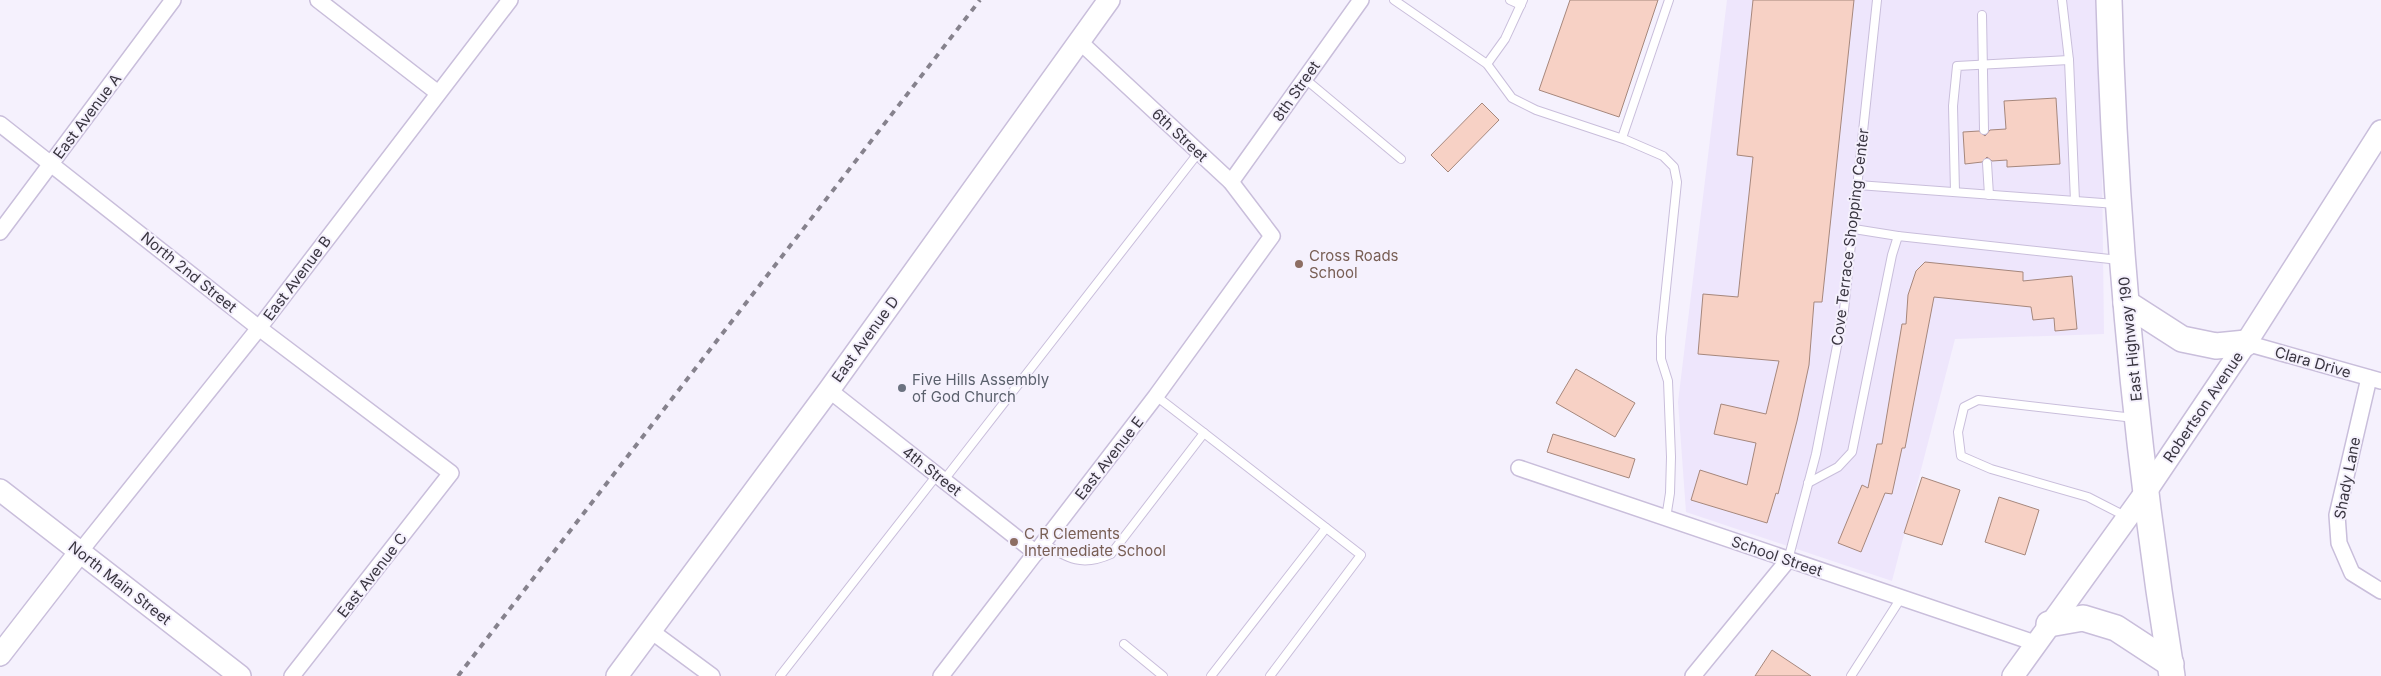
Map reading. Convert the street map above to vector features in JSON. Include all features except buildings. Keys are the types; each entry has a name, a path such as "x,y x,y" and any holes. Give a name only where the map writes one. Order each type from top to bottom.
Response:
{"main road":[{"name":"East Avenue D","path":"618,676 829,390 1109,0"},
{"name":"East Highway 190","path":"2108,0 2118,204 2126,303 2145,493 2171,670"},
{"name":"Robertson Avenue","path":"2013,676 2145,493 2246,343 2381,131"},
{"path":"2126,303 2182,339 2216,346 2246,343"},
{"name":"North Main Street","path":"0,490 236,675"},
{"path":"0,655 80,553"},
{"path":"2042,634 2083,618 2116,628 2171,670"}],"street":[{"name":"East Avenue A","path":"0,232 173,0"},
{"path":"318,0 438,93"},
{"name":"East Avenue B","path":"80,553 259,328 510,0"},
{"name":"8th Street","path":"1231,182 1360,0"},
{"name":"6th Street","path":"1079,41 1231,182 1272,236"},
{"name":"North 2nd Street","path":"0,124 52,163 259,328 451,473"},
{"name":"East Avenue E","path":"941,676 1156,396 1272,236"},
{"name":"Clara Drive","path":"2246,343 2375,380"},
{"name":"Shady Lane","path":"2375,380 2337,515 2339,543 2352,573 2381,591"},
{"name":"4th Street","path":"829,390 941,478 1040,548"},
{"name":"School Street","path":"1519,468 1901,598 2042,634"},
{"name":"East Avenue C","path":"292,676 451,473"},
{"path":"1693,676 1788,560"},
{"path":"651,631 712,676"}],"lane":[{"path":"1394,0 1487,64 1512,98 1536,110 1622,138 1663,156 1674,167 1677,182 1661,337 1661,358 1668,381 1671,458 1670,493 1666,518"},
{"path":"1487,64 1505,39 1522,2 1510,0"},
{"path":"1622,138 1669,0"},
{"name":"Cove Terrace Shopping Center","path":"1788,560 1808,483 1844,310 1877,0"},
{"path":"2062,0 2069,60 2075,201"},
{"path":"1982,15 1984,130"},
{"path":"1955,192 1953,106 1957,66 2069,60"},
{"path":"1304,78 1401,159"},
{"path":"780,676 941,478 1199,152"},
{"path":"1987,163 1989,195"},
{"path":"1858,185 2118,204"},
{"path":"1854,229 1898,236 2122,260"},
{"path":"1808,483 1838,467 1852,452 1898,236"},
{"path":"1156,396 1361,555 1270,676"},
{"path":"2127,517 2088,497 1991,469 1961,456 1958,432 1964,407 1978,400 2137,418"},
{"path":"1040,548 1076,560 1099,559 1111,554 1204,433"},
{"path":"1211,676 1326,528"},
{"path":"1851,676 1901,598"},
{"path":"1124,644 1163,676"}],"shaded area":[{"path":"1727,0 2100,0 2104,334 1955,339 1892,581 1686,512 1678,402"}],"railway":[{"path":"458,676 980,0"}],"place":[{"name":"Cross Roads School","path":"1299,264"},
{"name":"Five Hills Assembly of God Church","path":"902,388"},
{"name":"C R Clements Intermediate School","path":"1014,542"}]}
